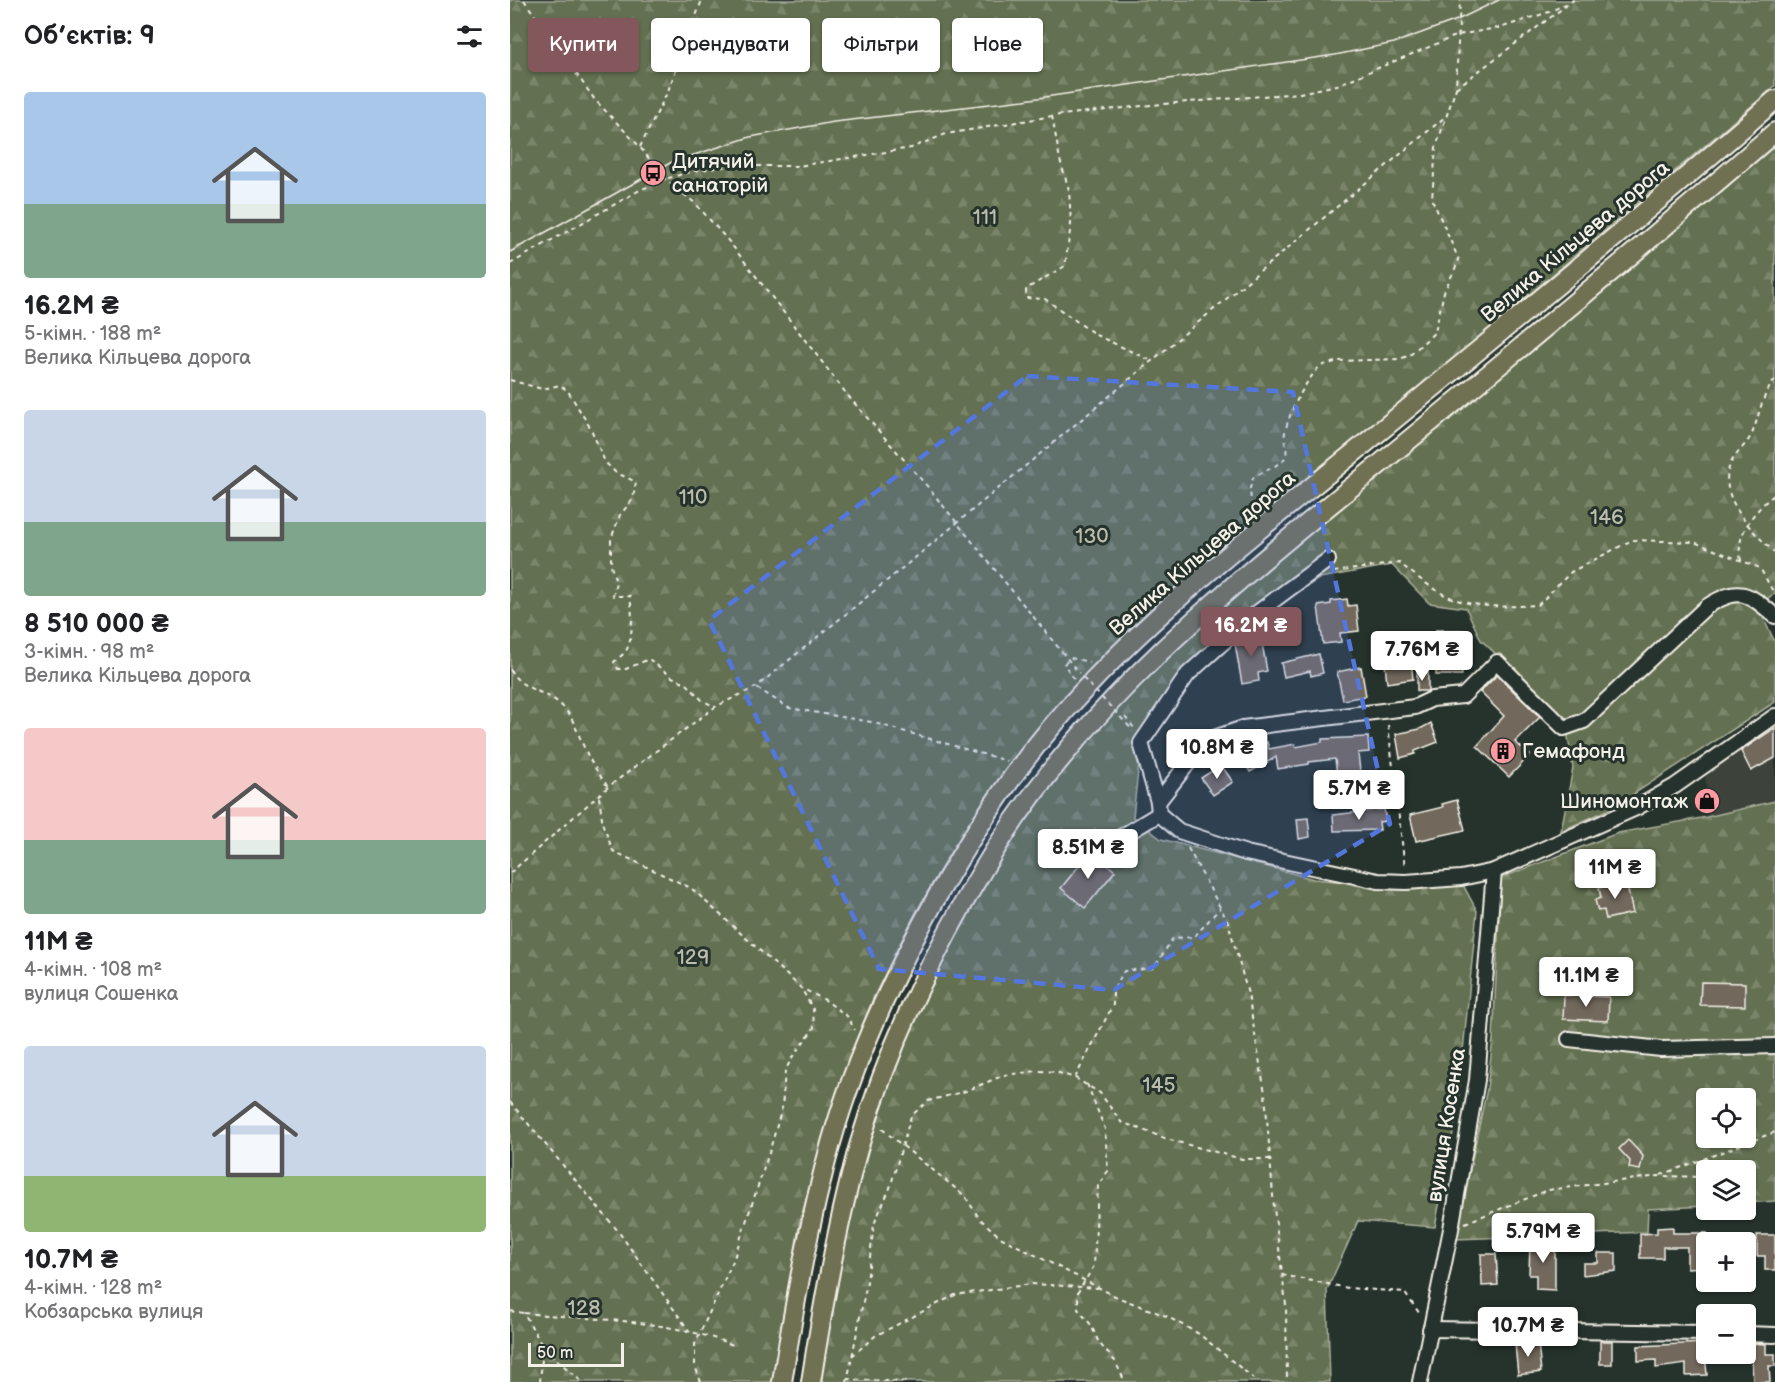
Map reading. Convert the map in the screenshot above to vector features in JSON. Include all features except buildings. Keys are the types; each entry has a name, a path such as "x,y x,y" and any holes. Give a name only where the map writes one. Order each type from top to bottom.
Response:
{"main road":[{"name":"Велика Кільцева дорога","path":"782,1382 810,1233 829,1152 862,1052 895,979 939,895 977,829 1021,765 1138,635 1213,567 1557,286 1775,100"},
{"path":"811,1382 837,1240 858,1149 888,1063 920,989 994,853 1060,762 1158,655 1231,587 1564,312 1775,132"}],"street":[{"path":"1329,560 1301,578 1250,618 1188,674 1141,743 1158,808 1179,831 1246,853 1378,881 1406,882 1461,878 1494,871 1638,807 1666,791 1775,716"},
{"path":"1106,852 1114,841 1158,808 1189,762 1214,738 1243,728 1415,707 1432,699 1463,696 1497,662 1564,728 1584,721 1706,607 1725,595 1741,592 1755,599 1775,616"},
{"name":"вулиця Косенка","path":"1420,1382 1451,1229 1477,1080 1494,871"},
{"path":"1569,1039 1661,1049 1775,1046"},
{"path":"1430,1329 1696,1333"},
{"path":"1756,1334 1775,1335"}],"path":[{"path":"524,0 595,100 640,147 665,179 696,204 731,244 849,397 957,523 1083,678 1132,727 1125,717"},
{"path":"640,147 668,91 702,0"},
{"path":"1253,524 1250,488 1253,478 1283,461 1287,453 1284,434 1288,421 1305,387 1320,366 1339,361 1400,359 1426,342 1435,332 1444,292 1459,260 1432,199 1436,147 1456,88 1461,18 1460,0"},
{"path":"510,264 567,229 665,179 729,166 798,166 911,148 946,134 1052,116 1151,105 1300,93 1337,85 1458,35 1503,27 1573,0"},
{"path":"1456,88 1573,0"},
{"path":"1052,116 1060,160 1069,190 1071,224 1065,266 1026,289 1026,298 1045,299 1096,335 1152,361"},
{"path":"510,873 608,787 715,707 756,687 1445,117"},
{"path":"1775,380 1764,392 1749,442 1732,461 1728,486 1747,525 1775,553"},
{"path":"510,381 542,389 560,385 568,391 591,429 605,462 615,472 631,477 636,482 633,499 615,526 610,550 616,582 613,596 630,596 632,604 630,641 627,650 614,662 618,669 626,669 649,659 672,676 686,682 702,700 715,707"},
{"path":"1740,560 1738,552 1747,525 1775,494"},
{"path":"1301,578 1371,565 1399,564 1444,595 1463,602 1496,607 1538,605 1571,572 1632,540 1694,542 1760,568 1775,595"},
{"path":"1075,681 1064,664 1071,658 1091,662"},
{"path":"510,669 525,686 548,694 565,709 576,724 596,771 608,787"},
{"path":"756,687 789,708 815,710 831,717 842,715 1021,765"},
{"path":"1386,710 1406,882"},
{"path":"599,797 603,825 613,851 691,888 801,988 825,1000 847,1016 859,1035 862,1052"},
{"path":"1179,831 1228,922 1248,994 1265,1093 1286,1305 1287,1382"},
{"path":"1075,1078 1113,1005 1113,991 1125,972 1154,969 1173,938 1194,938 1220,908"},
{"path":"701,1382 695,1366 695,1344 733,1261 769,1153 782,1108 785,1071 814,1028 813,1008 801,988"},
{"path":"909,1382 847,1381 867,1282 874,1224 890,1188 911,1116 928,1101 966,1091 1004,1075 1038,1071 1056,1072 1075,1078 1100,1093 1121,1122 1170,1140 1242,1159 1270,1159"},
{"path":"1087,1084 1105,1130 1108,1171 1098,1186 1094,1266 1078,1292 1078,1309 1091,1324 1099,1343 1115,1361 1125,1382"},
{"path":"510,1102 618,1231 690,1332"},
{"path":"882,1129 921,1163 965,1196 979,1218 1000,1237 1199,1334 1258,1382"},
{"path":"1659,1176 1775,1132"},
{"path":"1451,1229 1548,1190 1659,1176 1696,1177"},
{"path":"1282,1275 1348,1288 1404,1292 1430,1329"},
{"path":"851,1357 875,1336 955,1295 1032,1284 1081,1285 1101,1288"},
{"path":"510,1311 701,1332 733,1345"},
{"path":"524,1313 543,1347 582,1382"},
{"path":"540,1382 543,1347"}],"highlighted area":[{"path":"1027,376 1293,392 1390,824 1114,990 879,969 709,620"}],"shaded area":[{"path":"1775,728 1775,801 1707,817 1699,791 1707,788 1705,777 1739,746"}],"green space":[{"path":"510,0 1775,0 1775,86 1452,360 1175,589 1110,654 1040,733 1022,749 997,782 949,855 915,914 874,996 849,1059 800,1220 774,1382 510,1382"},
{"name":"145","path":"1775,132 1775,593 1757,606 1775,642 1775,702 1612,808 1561,831 1573,768 1565,719 1481,640 1466,608 1429,603 1392,565 1320,578 1246,626 1198,673 1150,738 1141,743 1133,817 1161,839 1314,879 1407,888 1462,883 1477,911 1457,1111 1435,1227 1358,1221 1327,1290 1330,1382 811,1382 819,1331 888,1063 999,843 1158,655"},
{"path":"1775,801 1775,1201 1756,1202 1756,1160 1696,1160 1696,1207 1648,1209 1647,1232 1455,1239 1487,1089 1493,1039 1501,878 1618,833 1707,817"}],"tram line":[{"path":"510,252 672,162 750,137 834,122 1024,100 1335,55 1394,43 1457,20 1499,0"}],"place":[{"name":"Дитячий санаторій","path":"653,173"},
{"name":"Гемафонд","path":"1503,751"},
{"name":"Шиномонтаж","path":"1707,801"}],"park label":[{"name":"111","path":"985,217"},
{"name":"110","path":"693,497"},
{"name":"146","path":"1607,517"},
{"name":"130","path":"1092,536"},
{"name":"129","path":"693,957"},
{"name":"128","path":"584,1308"}]}
